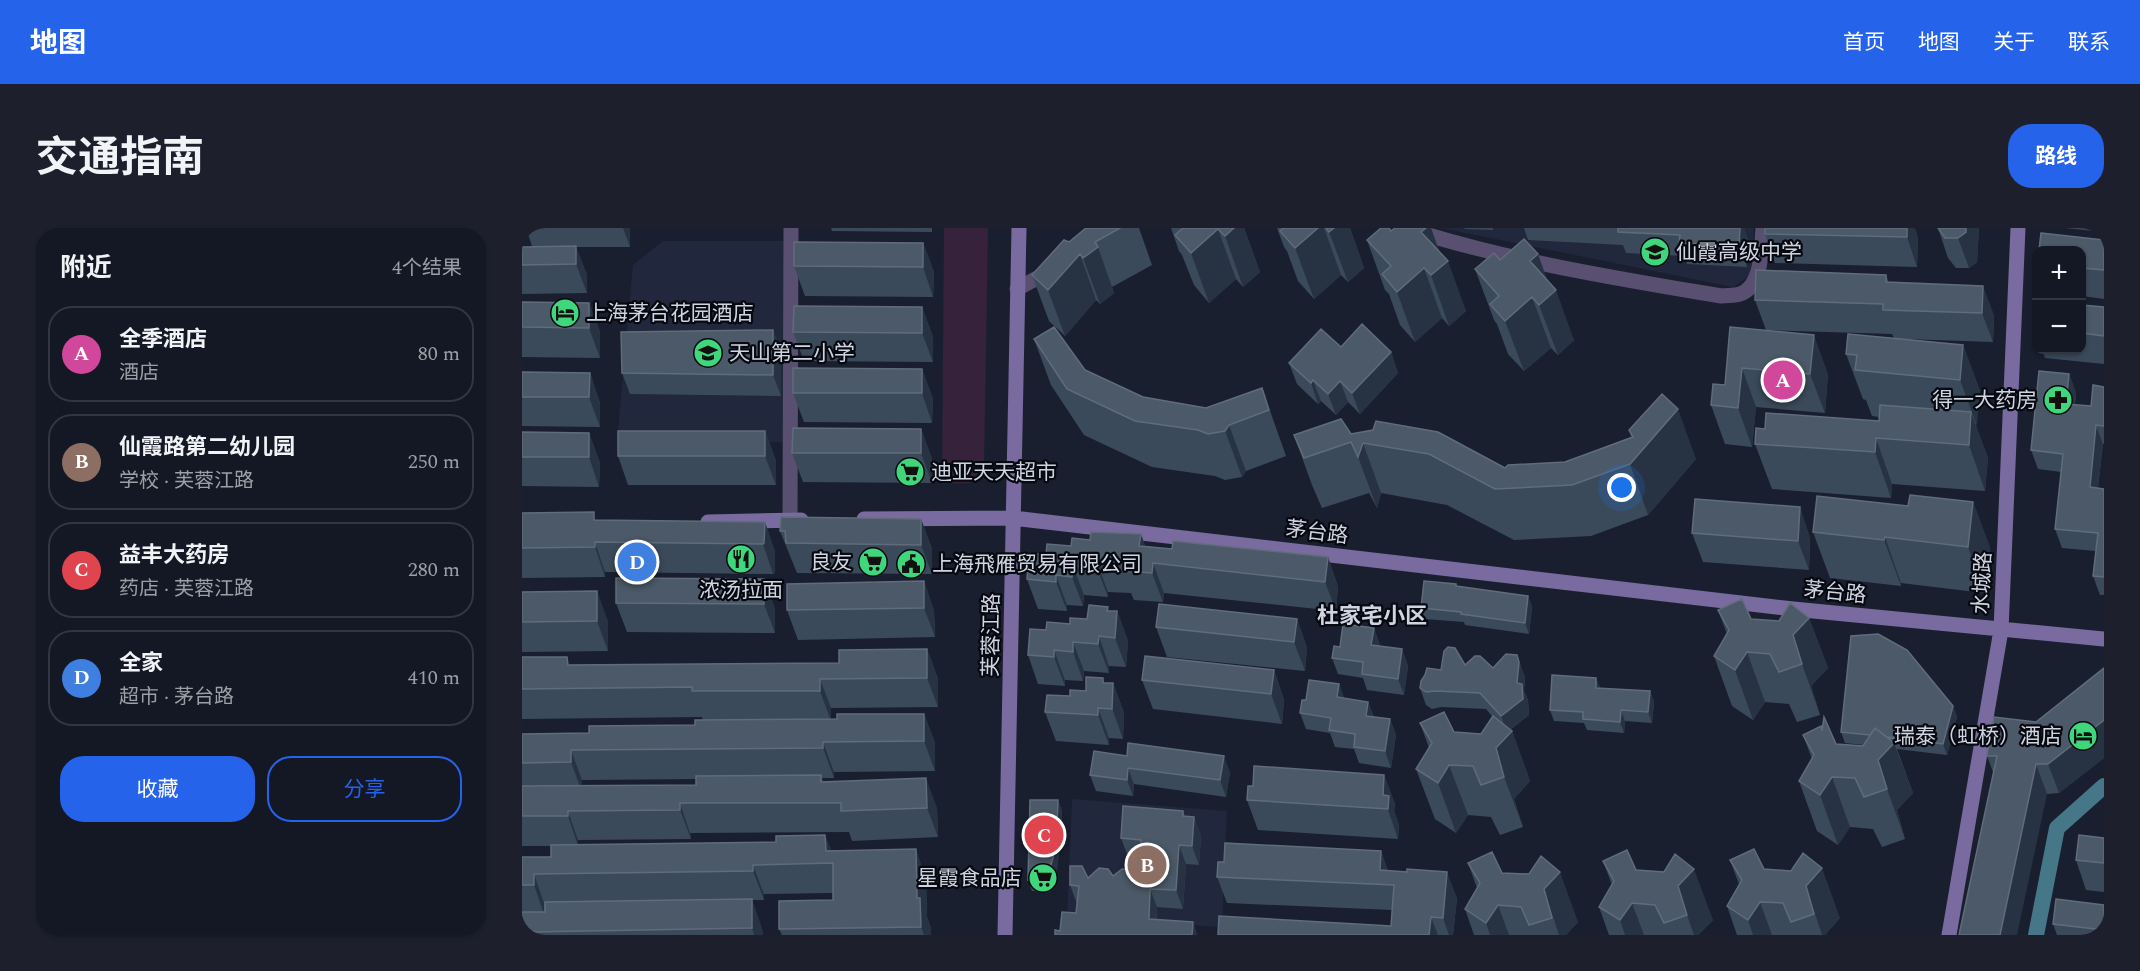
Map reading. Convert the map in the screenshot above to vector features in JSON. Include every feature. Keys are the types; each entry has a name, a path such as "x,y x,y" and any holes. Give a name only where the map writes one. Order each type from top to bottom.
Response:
{"street":[{"path":"790,520 791,228"},
{"name":"芙蓉江路","path":"1005,935 1019,228"},
{"path":"1406,228 1458,245 1587,272 1721,296 1741,294 1754,285 1760,260 1762,228"},
{"name":"水城路","path":"1949,935 2001,630 2018,228"},
{"path":"1017,289 1059,267"},
{"name":"茅台路","path":"849,519 1013,518 1793,609 2104,639"},
{"path":"693,523 813,520"}],"shaded area":[{"path":"944,228 988,228 984,468 970,483 942,484"},
{"name":"仙霞高级中学","path":"1441,228 1754,228 1751,275 1733,287"},
{"name":"天山第二小学","path":"663,241 791,241 790,442 617,442 633,265"},
{"path":"1072,799 1227,811 1222,927 1067,919"}],"building":[{"path":"1086,228 1120,228 1095,242 1098,247 1083,258 1080,254 1048,290 1032,275 1064,240 1069,242"},
{"path":"1183,228 1234,228 1225,236 1218,229 1191,253 1175,235"},
{"path":"1283,228 1318,228 1295,248 1280,231"},
{"path":"1381,228 1389,228 1391,231 1395,228 1426,228 1421,232 1448,261 1431,275 1424,268 1397,292 1382,274 1391,266 1367,240"},
{"path":"1618,228 1740,228 1739,246 1679,243 1680,235 1618,232"},
{"path":"1765,228 1907,228 1907,237 1765,234"},
{"path":"1938,228 1966,228 1966,232 1958,238 1945,238"},
{"path":"2041,233 2104,240 2104,270 2086,268 2086,246 2039,246"},
{"path":"1524,239 1538,254 1530,261 1556,290 1539,305 1532,297 1505,321 1490,304 1499,296 1475,269 1494,253 1500,260"},
{"path":"794,242 923,243 923,267 794,266"},
{"path":"576,246 576,264 522,265 522,247"},
{"path":"1756,270 1886,275 1886,282 1983,286 1982,313 1883,310 1883,304 1755,300"},
{"path":"522,302 589,303 589,328 522,327"},
{"path":"2086,305 2104,307 2104,336 2086,334"},
{"path":"794,306 922,307 922,333 793,332"},
{"path":"1362,324 1391,352 1352,393 1340,381 1328,394 1313,380 1311,383 1289,363 1321,329 1341,347"},
{"path":"1054,327 1085,370 1143,397 1206,408 1262,388 1269,410 1229,425 1225,431 1208,434 1198,430 1135,421 1067,389 1034,339"},
{"path":"1730,327 1814,335 1810,374 1742,368 1738,408 1711,405 1713,384 1725,385"},
{"path":"773,330 773,375 622,373 621,332"},
{"path":"1848,334 1963,345 1960,380 1855,370 1857,355 1846,354"},
{"path":"793,368 922,369 922,393 793,393"},
{"path":"2039,371 2069,374 2066,404 2091,406 2093,385 2104,387 2104,426 2096,425 2090,487 2104,489 2104,577 2093,576 2098,533 2055,529 2063,454 2031,450"},
{"path":"522,372 590,373 589,397 522,397"},
{"path":"1662,394 1678,409 1630,464 1572,485 1495,489 1429,454 1363,443 1358,457 1351,442 1304,458 1294,435 1341,419 1351,434 1373,430 1376,421 1438,432 1505,468 1508,465 1565,462 1633,437 1629,430"},
{"path":"1880,405 1971,412 1969,445 1876,438 1875,452 1755,444 1756,428 1765,429 1766,413 1879,421"},
{"path":"793,428 921,429 921,453 792,453"},
{"path":"618,431 765,431 765,456 618,456"},
{"path":"522,432 589,433 589,457 522,457"},
{"path":"1910,495 1973,502 1968,547 1885,537 1884,540 1813,532 1817,496 1908,506"},
{"path":"1695,499 1800,507 1798,541 1692,533"},
{"path":"594,512 594,520 765,522 764,543 595,542 595,547 522,548 522,513"},
{"path":"781,517 921,519 921,545 786,543 785,531 780,531"},
{"path":"1091,532 1141,534 1139,546 1172,549 1173,541 1328,557 1325,582 1153,563 1152,573 1123,571 1123,564 1097,562 1097,568 1073,566 1072,577 1056,575 1056,582 1027,579 1029,553 1046,555 1047,544 1071,546 1072,538 1090,540"},
{"path":"616,578 764,579 764,604 616,603"},
{"path":"924,581 924,608 787,610 787,584"},
{"path":"1424,581 1528,596 1525,623 1421,608"},
{"path":"597,591 597,621 522,622 522,592"},
{"path":"1742,599 1751,619 1779,621 1790,603 1809,618 1793,635 1802,664 1779,672 1770,654 1747,652 1735,670 1714,656 1729,630 1718,610"},
{"path":"1159,604 1297,619 1294,642 1156,627"},
{"path":"1089,605 1108,607 1107,611 1117,611 1115,638 1099,636 1098,644 1073,642 1073,652 1054,650 1054,657 1028,655 1030,629 1046,630 1047,622 1070,624 1070,618 1087,619"},
{"path":"1343,624 1374,628 1371,645 1402,649 1398,679 1362,674 1363,662 1332,658 1334,646 1340,647"},
{"path":"1878,634 1907,650 1953,706 1943,744 1887,737 1875,728 1870,735 1841,732 1851,636"},
{"path":"1448,647 1455,648 1465,665 1475,656 1480,656 1493,668 1506,654 1517,655 1519,662 1517,683 1522,684 1523,699 1501,716 1480,693 1426,692 1420,688 1427,668 1441,670 1444,651"},
{"path":"927,649 927,678 820,679 820,691 692,691 692,687 522,689 522,657 567,657 568,665 839,663 839,650"},
{"path":"1145,656 1274,670 1271,694 1142,680"},
{"path":"2104,668 2104,720 2048,764 2036,764 2000,935 1959,935 1997,756 1987,756 1994,717 2036,722"},
{"path":"1552,675 1596,678 1596,688 1650,691 1648,712 1621,710 1620,722 1583,719 1583,712 1550,710"},
{"path":"1086,677 1103,678 1103,683 1113,683 1112,709 1098,708 1098,715 1045,712 1047,695 1070,696 1070,690 1086,691"},
{"path":"1309,680 1339,684 1337,697 1368,702 1366,716 1390,719 1385,751 1354,747 1355,734 1329,730 1331,718 1300,713 1302,700 1306,700"},
{"path":"1444,712 1454,732 1481,734 1493,716 1512,731 1496,748 1504,777 1481,785 1473,766 1449,765 1438,783 1416,769 1432,743 1420,723"},
{"path":"837,714 924,714 924,741 823,742 823,748 571,750 571,762 522,763 522,734 589,733 589,726 695,725 695,720 837,719"},
{"path":"1824,717 1836,744 1863,746 1875,728 1894,743 1878,760 1887,789 1864,797 1855,778 1832,777 1820,795 1799,781 1814,755 1803,735 1821,726 1822,731"},
{"path":"1128,743 1224,756 1220,780 1128,768 1127,780 1090,775 1094,751 1127,756"},
{"path":"1254,766 1384,775 1383,795 1389,796 1388,809 1247,800 1248,786 1253,786"},
{"path":"821,775 821,782 926,778 927,808 841,811 841,803 680,803 680,810 568,811 568,816 522,816 522,786 696,785 696,776"},
{"path":"1030,800 1058,800 1053,858 1046,881 1028,880"},
{"path":"1123,806 1183,811 1183,816 1194,817 1192,846 1179,845 1176,890 1150,889 1149,919 1193,922 1192,935 1055,935 1055,930 1060,931 1062,912 1076,913 1079,886 1070,885 1070,866 1082,866 1088,878 1099,868 1108,869 1113,876 1122,869 1139,870 1141,840 1121,838"},
{"path":"825,835 826,851 916,849 917,898 920,898 921,927 779,929 779,901 833,900 833,863 753,865 753,871 534,874 534,885 522,885 522,857 551,857 551,845 776,842 776,836"},
{"path":"2079,835 2104,838 2104,863 2076,860"},
{"path":"1225,843 1381,851 1380,870 1407,872 1407,869 1447,872 1443,918 1431,917 1429,935 1218,935 1219,916 1391,926 1394,885 1217,877 1218,862 1224,862"},
{"path":"1754,849 1764,869 1791,871 1803,853 1822,868 1806,886 1814,914 1791,922 1783,903 1760,902 1748,920 1727,906 1742,880 1730,860"},
{"path":"1627,850 1636,870 1664,872 1675,854 1694,869 1678,886 1687,915 1664,923 1655,905 1632,903 1620,920 1599,907 1614,881 1603,861"},
{"path":"1492,852 1502,873 1529,874 1541,856 1560,872 1544,889 1552,918 1529,925 1521,907 1498,905 1486,923 1465,909 1480,883 1468,863"},
{"path":"752,899 752,928 531,932 531,935 522,935 522,912 545,912 545,902"},
{"path":"2056,899 2104,905 2104,930 2053,924"}],"waterway":[{"path":"2036,935 2057,828 2104,786"}],"place":[{"name":"仙霞高级中学","path":"1655,252"},
{"name":"上海茅台花园酒店","path":"565,313"},
{"name":"天山第二小学","path":"708,353"},
{"name":"全季酒店","path":"1783,380"},
{"name":"得一大药房","path":"2058,400"},
{"name":"迪亚天天超市","path":"910,472"},
{"name":"浓汤拉面","path":"741,559"},
{"name":"全家","path":"637,562"},
{"name":"良友","path":"873,562"},
{"name":"上海飛雁贸易有限公司","path":"911,564"},
{"name":"瑞泰（虹桥）酒店","path":"2083,736"},
{"name":"益丰大药房","path":"1044,835"},
{"name":"仙霞路第二幼儿园","path":"1147,865"},
{"name":"星霞食品店","path":"1043,878"}],"district":[{"name":"杜家宅小区","path":"1372,615"}]}
